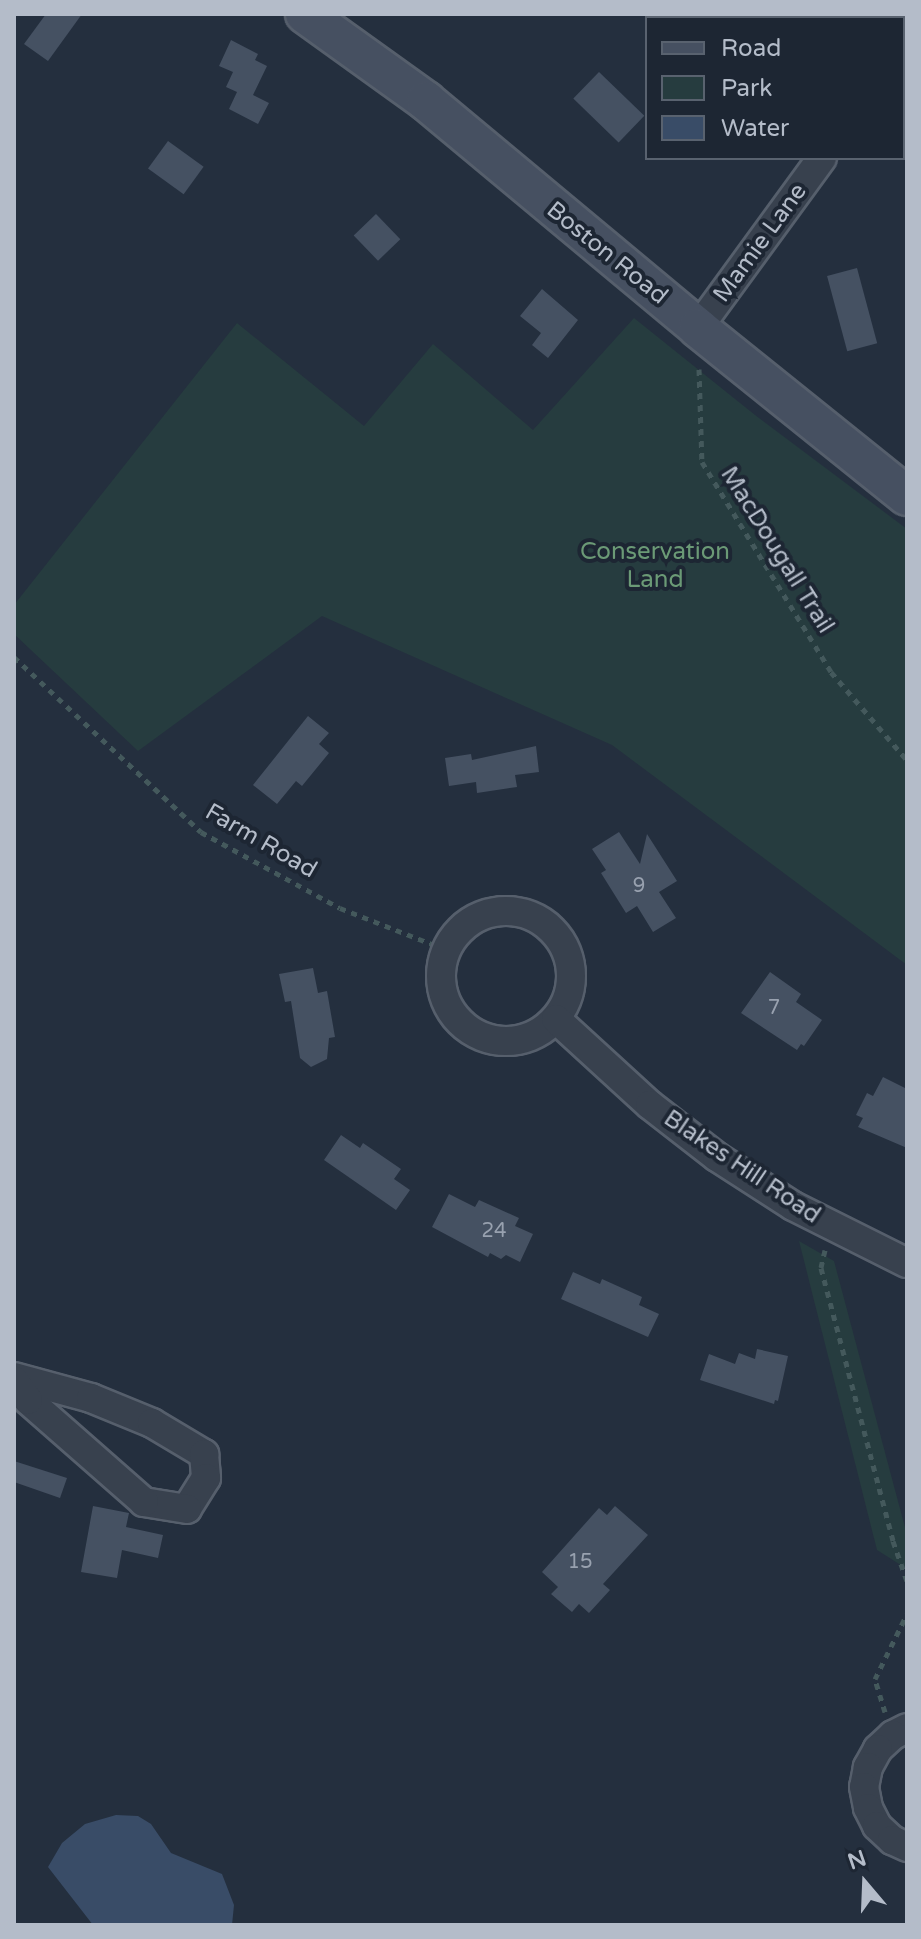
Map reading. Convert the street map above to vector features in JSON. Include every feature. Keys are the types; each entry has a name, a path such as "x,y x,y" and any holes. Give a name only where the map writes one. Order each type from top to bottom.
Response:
{"main road":[{"name":"Boston Road","path":"305,14 426,101 698,328 901,484"}],"street":[{"name":"Mamie Lane","path":"698,328 821,160"},
{"path":"510,911 542,921 558,936 571,967 571,989 556,1019 540,1032 511,1041 490,1039 471,1031 456,1018 445,1000 441,969 447,950 467,924 488,913 510,911"},
{"name":"Blakes Hill Road","path":"556,1019 680,1129 756,1182 830,1226 907,1263"},
{"path":"14,1379 91,1398 152,1423 204,1454 206,1478 187,1509 144,1502 28,1400 14,1379"},
{"path":"900,1732 878,1749 868,1767 864,1787 868,1808 877,1826 892,1840 907,1847"}],"path":[{"name":"MacDougall Trail","path":"698,328 702,462 831,672 907,760"},
{"name":"Farm Road","path":"14,657 201,832 340,908 447,950"},
{"path":"830,1226 821,1268 893,1541 907,1581"},
{"path":"900,1732 875,1679 907,1614"}],"green space":[{"name":"Conservation Land","path":"634,318 755,415 907,529 907,965 612,745 322,616 138,751 14,634 14,605 237,323 364,426 433,344 533,430"},
{"path":"799,1241 834,1261 907,1535 907,1569 877,1550"}],"water":[{"path":"116,1815 138,1816 151,1824 171,1853 222,1874 234,1905 232,1925 93,1925 48,1867 62,1843 85,1824"}],"building":[{"path":"46,14 82,14 48,61 24,44"},
{"path":"231,40 258,54 255,60 267,66 253,95 269,103 258,124 229,109 237,92 226,87 233,72 219,66"},
{"path":"599,72 644,116 619,142 573,99"},
{"path":"168,141 204,167 184,194 148,169"},
{"path":"376,214 400,239 378,261 354,236"},
{"path":"857,268 877,343 847,351 827,276"},
{"path":"542,289 578,320 548,358 532,345 541,333 520,316"},
{"path":"308,716 329,733 319,744 329,753 302,786 296,781 277,804 253,785"},
{"path":"536,746 539,772 515,775 517,787 477,793 476,782 449,786 445,758 471,754 472,760"},
{"path":"619,832 640,864 647,834 677,881 659,892 676,918 653,932 637,906 626,913 601,873 606,870 592,849"},
{"path":"313,968 318,993 327,991 335,1037 329,1038 327,1059 311,1067 300,1058 291,1001 285,1002 279,974"},
{"path":"770,972 801,994 796,1002 822,1020 804,1046 801,1044 797,1050 741,1013"},
{"path":"883,1077 907,1089 907,1148 858,1127 863,1118 856,1115 867,1093 873,1096"},
{"path":"341,1135 360,1148 363,1143 401,1169 394,1179 410,1190 396,1210 324,1160"},
{"path":"449,1194 475,1207 479,1200 519,1218 515,1226 533,1234 520,1262 506,1255 501,1259 490,1253 488,1257 432,1227"},
{"path":"573,1272 600,1284 602,1279 642,1297 639,1305 659,1314 648,1337 561,1299"},
{"path":"757,1349 788,1356 778,1401 775,1400 774,1404 700,1380 709,1354 735,1364 739,1353 755,1359"},
{"path":"14,1461 67,1478 60,1498 14,1482"},
{"path":"93,1506 129,1513 126,1527 163,1535 158,1558 122,1550 117,1578 81,1572"},
{"path":"615,1506 648,1535 603,1584 610,1590 589,1613 579,1604 572,1612 551,1594 558,1587 542,1572 599,1508 607,1515"}]}
